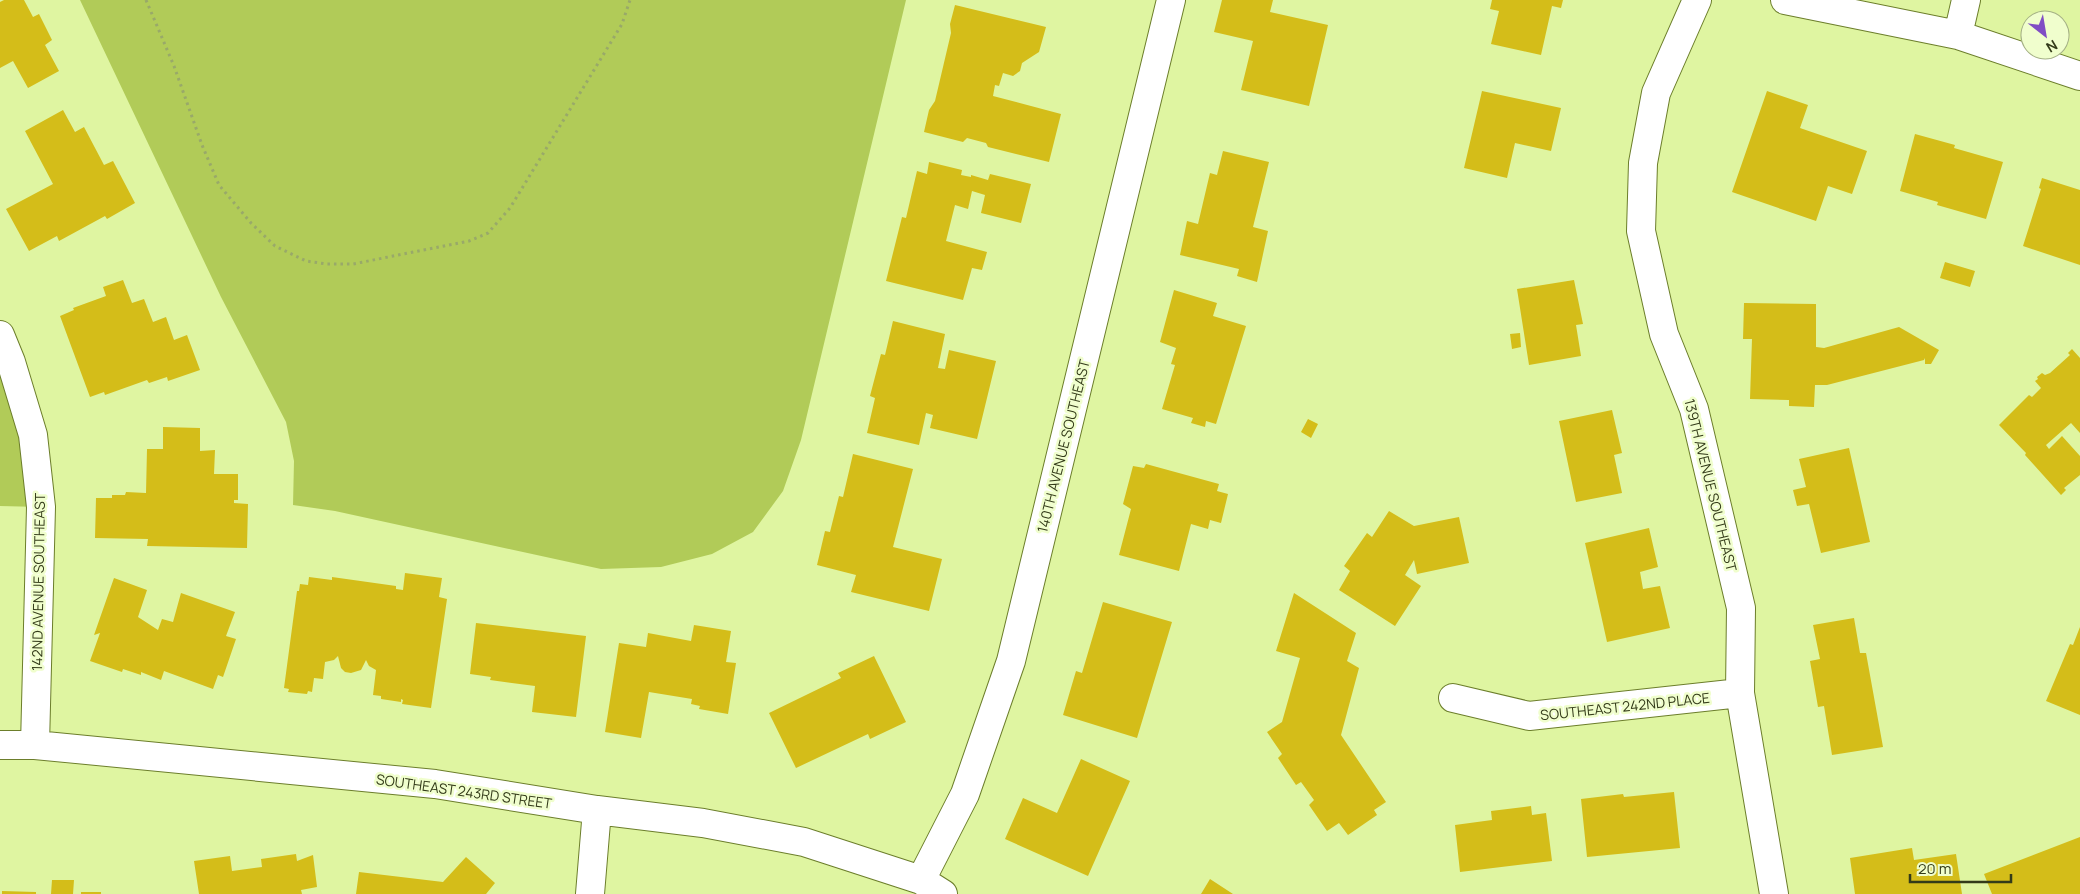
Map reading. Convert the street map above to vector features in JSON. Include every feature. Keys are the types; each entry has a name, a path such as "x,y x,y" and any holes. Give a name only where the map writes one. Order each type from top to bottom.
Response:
{"street":[{"name":"140TH AVENUE SOUTHEAST","path":"932,887 1011,660 1171,0"},
{"name":"139TH AVENUE SOUTHEAST","path":"1697,0 1656,93 1643,164 1641,232 1664,334 1694,409 1741,608 1740,693 1774,894"},
{"path":"1786,0 1958,35 2080,76"},
{"path":"1958,35 1966,0"},
{"name":"142ND AVENUE SOUTHEAST","path":"0,335 11,362 33,435 41,507 35,745"},
{"name":"SOUTHEAST 242ND PLACE","path":"1453,698 1529,716 1740,693"},
{"name":"SOUTHEAST 243RD STREET","path":"0,745 35,745 435,784 597,810 703,823 804,842 932,887"},
{"path":"590,894 597,810"}],"path":[{"path":"146,0 174,66 202,145 219,185 250,223 276,246 306,261 353,264 469,241 488,233 510,208 556,133 622,24 630,0"}],"green space":[{"path":"80,0 906,0 801,440 783,491 753,532 712,554 661,567 601,569 335,511 293,505 294,461 286,422 221,297"},
{"path":"0,335 41,507 0,506"}],"building":[{"path":"4,0 24,0 33,17 39,14 52,40 45,45 59,71 28,88 13,61 0,68 0,2"},
{"path":"1222,0 1273,0 1270,12 1328,25 1309,106 1241,90 1253,41 1214,32"},
{"path":"1492,0 1563,0 1561,8 1552,6 1541,55 1491,44 1499,11 1490,9"},
{"path":"955,5 1046,27 1039,52 1022,63 1020,71 1013,76 1003,73 999,86 995,85 993,96 1061,114 1049,162 988,147 986,143 967,138 963,142 924,132 929,110 935,101 951,33 950,24"},
{"path":"1482,91 1561,108 1551,151 1515,143 1507,178 1464,168"},
{"path":"1767,91 1808,105 1800,128 1867,151 1852,194 1828,186 1816,221 1732,192"},
{"path":"63,110 75,132 84,127 104,165 113,161 135,203 107,219 105,216 59,241 57,236 29,251 6,209 53,184 25,131"},
{"path":"1915,134 1955,145 1954,148 2003,162 1986,219 1937,205 1938,202 1900,191"},
{"path":"1223,151 1269,162 1253,227 1268,231 1257,282 1237,276 1239,269 1180,255 1187,221 1198,224 1210,173 1217,175"},
{"path":"929,162 962,170 961,175 971,177 971,175 988,180 990,174 1031,184 1021,223 981,213 985,195 972,191 968,209 955,205 946,241 987,252 982,270 972,268 963,300 886,281 902,217 906,218 917,171 927,174"},
{"path":"2042,178 2080,190 2080,265 2023,246 2041,189 2039,188"},
{"path":"1945,262 1975,271 1970,287 1940,278"},
{"path":"123,280 132,303 144,299 153,322 166,317 174,340 187,335 200,370 168,381 167,377 149,383 147,380 105,395 104,392 90,397 60,316 74,310 73,308 106,296 103,287"},
{"path":"1574,280 1583,324 1576,325 1581,356 1529,365 1517,289"},
{"path":"1174,290 1217,303 1213,316 1246,326 1216,424 1206,421 1205,427 1191,423 1193,418 1162,409 1175,365 1171,364 1176,348 1160,342"},
{"path":"1744,303 1816,304 1816,347 1824,348 1899,327 1939,350 1931,364 1925,364 1925,358 1924,360 1827,385 1815,385 1814,407 1789,406 1789,400 1750,399 1752,339 1743,339"},
{"path":"893,321 945,334 938,368 945,369 949,350 996,361 977,439 930,428 933,415 926,413 919,445 867,433 875,398 870,396 881,354 885,355"},
{"path":"1520,333 1521,347 1512,349 1510,334"},
{"path":"2072,349 2080,358 2080,433 2071,423 2046,445 2049,449 2062,436 2080,456 2080,475 2064,488 2066,490 2061,495 2025,455 2026,453 1999,425 2029,395 2032,397 2041,388 2035,381 2038,379 2037,377 2042,373 2045,375 2050,373 2070,355 2068,353"},
{"path":"1612,410 1622,453 1614,455 1622,493 1576,502 1559,421"},
{"path":"1308,419 1318,424 1311,438 1301,432"},
{"path":"163,427 200,428 200,451 215,450 214,474 238,474 238,500 234,500 234,503 248,504 247,548 147,546 148,539 95,538 96,498 112,498 112,495 125,495 126,492 146,493 147,449 163,449"},
{"path":"1849,448 1870,542 1821,553 1809,504 1797,506 1793,490 1806,487 1799,459"},
{"path":"853,454 913,469 893,547 942,559 929,611 851,592 856,575 817,565 825,531 830,532 839,496 843,497"},
{"path":"1146,464 1219,484 1217,491 1228,494 1221,523 1210,520 1208,529 1191,524 1179,571 1119,555 1131,509 1123,504 1133,466 1144,468"},
{"path":"1389,511 1414,526 1459,517 1469,563 1417,574 1414,560 1405,575 1421,586 1395,626 1339,590 1350,571 1344,566 1367,533 1372,537"},
{"path":"1649,528 1658,567 1640,572 1643,589 1660,586 1670,628 1607,642 1585,543"},
{"path":"405,573 442,578 439,597 447,599 431,708 402,704 403,700 401,699 401,702 381,699 381,696 373,695 376,670 369,666 366,660 361,670 351,673 345,672 341,668 338,656 334,660 325,662 323,679 314,678 312,692 308,691 307,694 288,692 289,689 284,688 297,591 299,591 300,584 308,585 309,577 332,580 332,577 396,586 396,589 403,590"},
{"path":"114,578 147,590 138,617 158,630 162,619 173,622 181,593 235,612 226,636 236,639 223,677 218,675 213,689 164,671 161,680 141,672 141,675 123,669 122,672 90,661 100,633 94,635"},
{"path":"1294,593 1356,633 1347,661 1359,668 1341,735 1386,802 1374,810 1377,815 1348,835 1339,823 1327,831 1309,805 1314,800 1301,782 1296,785 1278,758 1282,754 1267,732 1282,722 1300,658 1276,651"},
{"path":"1103,602 1172,622 1137,738 1063,715 1076,671 1082,673"},
{"path":"1854,618 1860,653 1866,653 1883,747 1832,755 1824,706 1818,707 1810,661 1820,659 1813,625"},
{"path":"476,623 586,636 576,717 532,712 535,686 490,680 491,677 470,674"},
{"path":"694,625 731,631 726,662 736,663 728,714 699,709 700,706 691,704 692,699 649,692 641,738 605,732 619,643 646,647 648,633 691,641"},
{"path":"2080,627 2080,715 2046,701 2070,644 2073,645"},
{"path":"874,656 906,722 870,739 868,734 796,768 769,713 841,678 838,673"},
{"path":"1081,759 1130,781 1088,876 1005,839 1023,798 1057,813"},
{"path":"1674,792 1680,848 1587,857 1581,799 1623,794 1624,797"},
{"path":"1531,806 1532,815 1546,813 1552,861 1460,872 1455,825 1492,820 1491,811"},
{"path":"2080,837 2080,894 1992,894 1984,874"},
{"path":"1912,848 1914,860 1956,854 1962,894 1855,894 1850,858"},
{"path":"296,854 297,861 313,855 317,887 301,890 302,894 199,894 194,861 230,856 232,871 262,867 261,859"},
{"path":"466,857 495,883 486,894 356,894 359,872 443,882"},
{"path":"1210,879 1233,894 1201,894"},
{"path":"52,880 74,880 73,894 51,894"},
{"path":"2,891 36,892 36,894 2,894"},
{"path":"81,892 101,892 101,894 81,894"}]}
